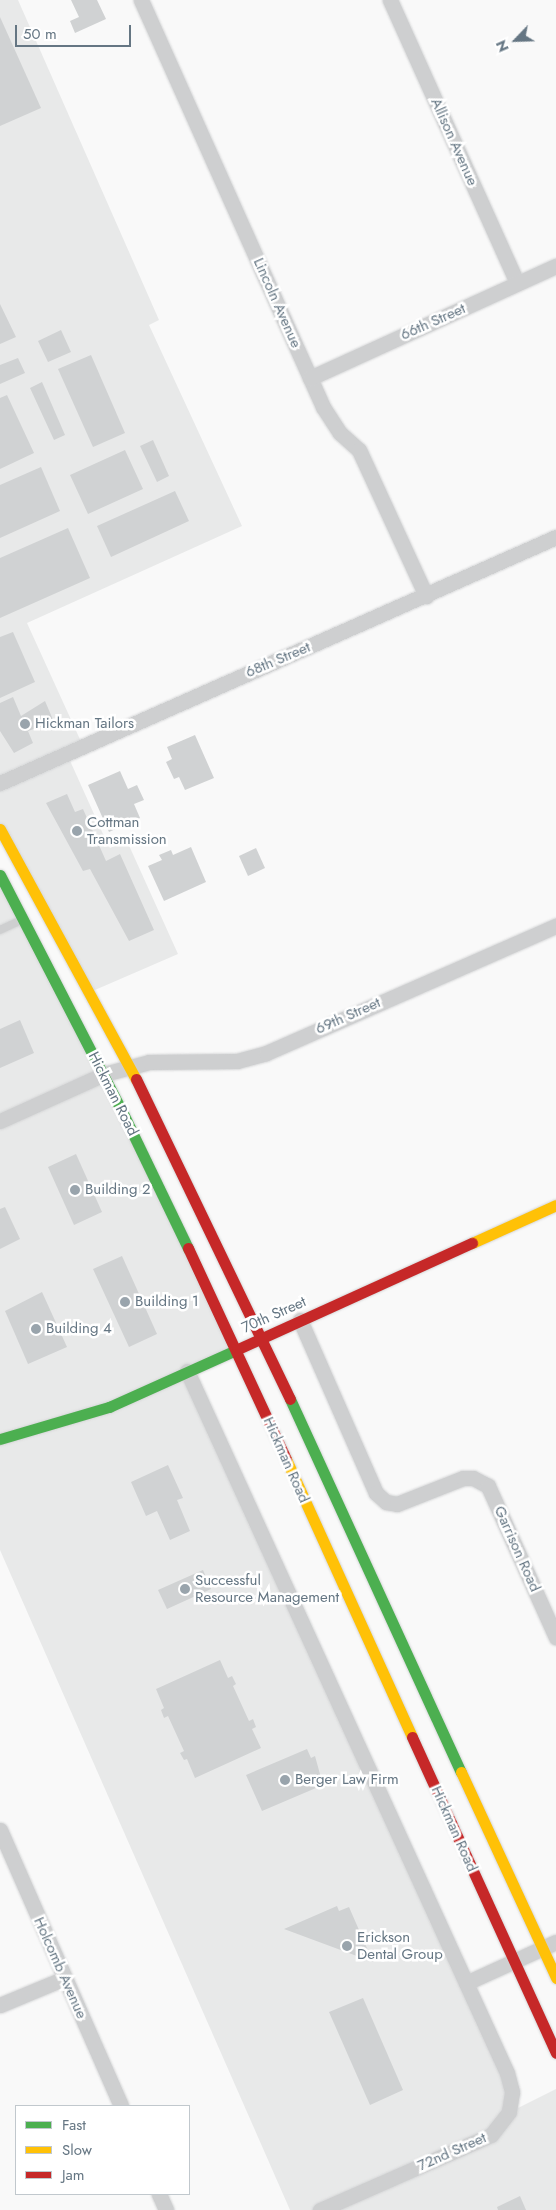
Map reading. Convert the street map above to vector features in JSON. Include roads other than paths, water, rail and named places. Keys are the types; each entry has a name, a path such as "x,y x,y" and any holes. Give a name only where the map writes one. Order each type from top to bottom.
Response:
{"main road":[{"name":"Hickman Road","path":"0,829 130,1067 262,1338 549,1945 556,1978"},
{"name":"Hickman Road","path":"0,875 104,1074 236,1349 556,2053"},
{"name":"70th Street","path":"0,1439 109,1407 556,1205"}],"street":[{"name":"Lincoln Avenue","path":"141,0 323,407 340,433 359,450 426,596"},
{"name":"Allison Avenue","path":"390,0 517,283"},
{"name":"66th Street","path":"310,378 556,266"},
{"name":"68th Street","path":"0,783 426,596 556,536"},
{"name":"69th Street","path":"0,1120 104,1074 149,1062 236,1061 266,1053 556,926"},
{"name":"Garrison Road","path":"300,1320 372,1483 381,1497 396,1504 463,1478 473,1478 488,1486 556,1637"},
{"name":"72nd Street","path":"187,1371 507,2073 512,2092 509,2112 491,2135 320,2210"},
{"name":"Holcomb Avenue","path":"0,1830 121,2105"},
{"path":"466,1983 549,1945"},
{"path":"0,2005 65,1978"},
{"path":"159,2195 166,2210"}],"lane":[{"path":"0,930 23,919"}],"place":[{"name":"Hickman Tailors","path":"25,724"},
{"name":"Cottman Transmission","path":"77,831"},
{"name":"Building 2","path":"75,1190"},
{"name":"Building 1","path":"125,1302"},
{"name":"Building 4","path":"36,1329"},
{"name":"Successful Resource Management","path":"185,1589"},
{"name":"Berger Law Firm","path":"285,1780"},
{"name":"Erickson Dental Group","path":"347,1946"}]}
